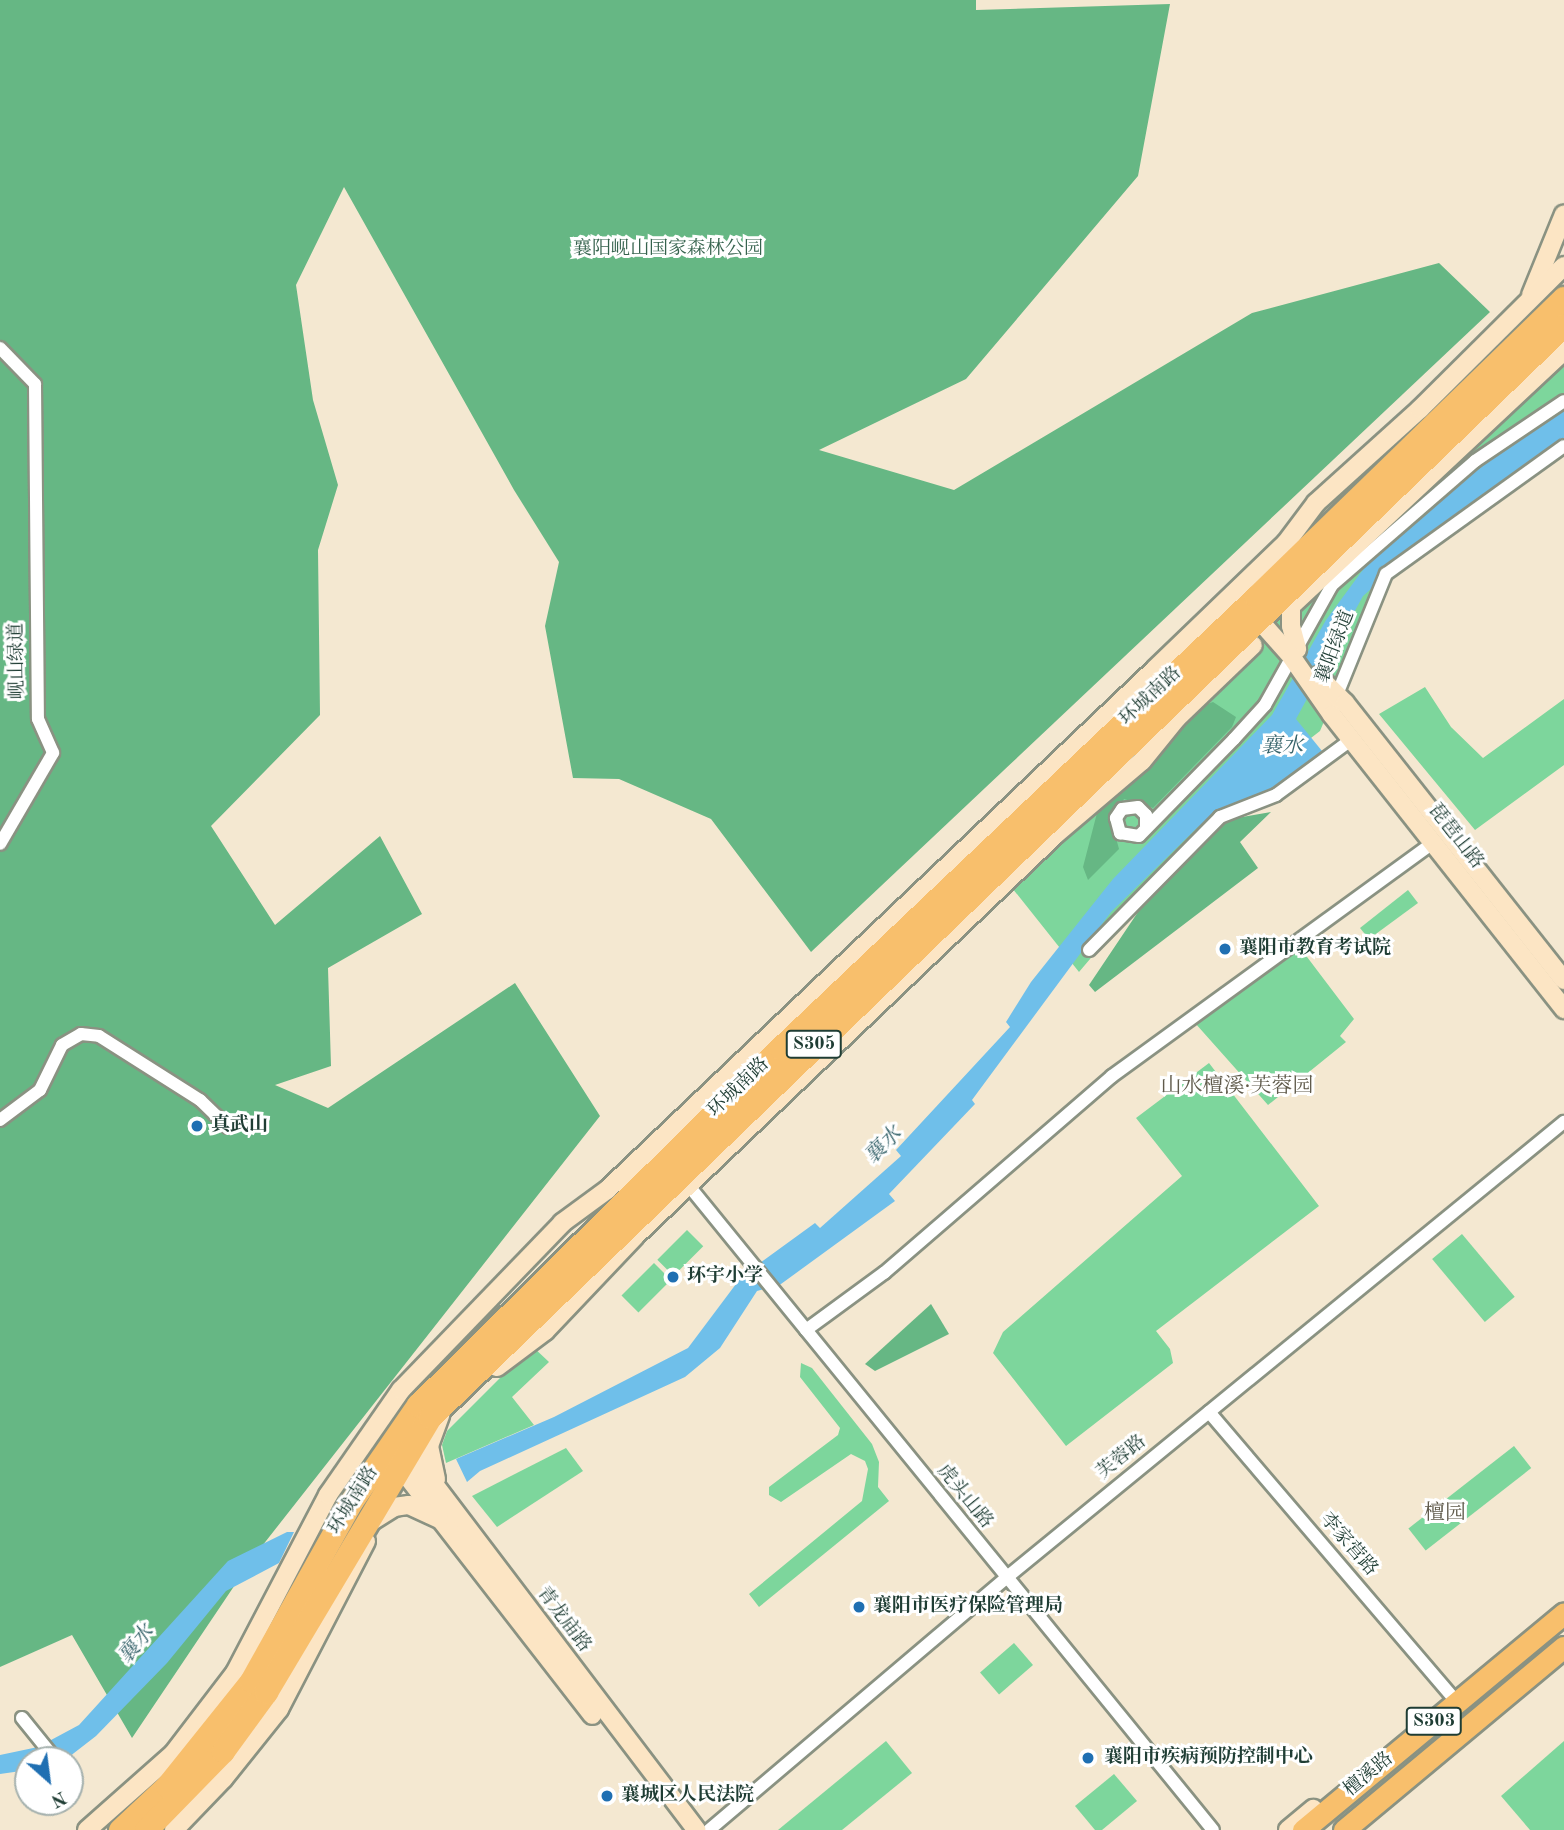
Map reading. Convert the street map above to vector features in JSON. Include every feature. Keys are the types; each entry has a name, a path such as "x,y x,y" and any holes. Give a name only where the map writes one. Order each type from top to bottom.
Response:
{"highway":[{"name":"环城南路","path":"112,1826 175,1778 251,1681 351,1502 397,1450 672,1166 1261,601 1564,298"},
{"name":"环城南路","path":"146,1830 223,1751 266,1692 368,1523 418,1405 472,1349 1242,645 1261,601 1564,325"}],"main road":[{"name":"檀溪路","path":"1303,1830 1454,1698 1564,1613"},
{"name":"檀溪路","path":"1344,1830 1564,1647"}],"street":[{"path":"1527,333 1529,299 1564,214"},
{"path":"1261,601 1286,542 1316,503 1420,409 1564,267"},
{"name":"岘山绿道","path":"0,348 35,384 38,719 54,753 0,844"},
{"path":"1261,601 1564,351"},
{"name":"襄阳绿道","path":"1146,826 1146,815 1138,807 1127,807 1118,813 1117,829 1125,836 1135,837 1257,713 1332,585 1355,562 1475,461 1564,401"},
{"name":"襄阳绿道","path":"1325,688 1386,574 1564,446"},
{"path":"1261,601 1294,652 1325,688"},
{"path":"1261,601 1294,652"},
{"path":"1242,645 1281,648 1294,652"},
{"name":"琵琶山路","path":"1325,688 1352,740 1564,1009"},
{"name":"琵琶山路","path":"1325,688 1564,980"},
{"path":"1089,950 1220,817 1276,795 1352,740"},
{"path":"806,1330 884,1273 1112,1076 1433,843"},
{"path":"0,1119 40,1090 62,1045 81,1034 99,1036 200,1100 228,1127"},
{"name":"芙蓉路","path":"709,1830 1006,1578 1564,1122"},
{"path":"434,1426 513,1353 545,1331 672,1166"},
{"path":"87,1830 112,1826 173,1754 234,1673 328,1495 401,1390 562,1223 607,1190 672,1166"},
{"name":"虎头山路","path":"672,1166 1213,1830"},
{"path":"445,1498 431,1466 434,1426 451,1395"},
{"name":"李家营路","path":"1209,1412 1454,1698"},
{"name":"青龙庙路","path":"397,1450 445,1498 696,1830"},
{"name":"青龙庙路","path":"397,1450 443,1521 683,1830"},
{"path":"174,1830 223,1779 279,1709 368,1523 410,1505 443,1521"},
{"path":"1288,1830 1454,1698 1564,1602"},
{"path":"1357,1830 1564,1658"},
{"path":"22,1718 45,1746"}],"green space":[{"name":"襄阳岘山国家森林公园","path":"0,0 976,0 976,10 1170,4 1138,176 966,379 819,450 954,490 1252,313 1439,263 1490,312 811,952 711,819 619,779 573,778 545,626 559,562 514,490 344,187 296,285 313,400 338,485 318,550 320,715 211,826 275,925 380,836 422,914 328,968 331,1066 275,1085 328,1108 515,983 600,1116 255,1555 132,1738 72,1635 0,1667"},
{"path":"1564,325 1564,455 1386,574 1320,731 1214,813 1079,972 997,869"},
{"path":"1425,687 1451,727 1483,758 1564,699 1564,765 1475,830 1379,714"},
{"path":"1213,702 1236,717 1232,727 1153,808 1124,799 1112,823 1119,849 1088,880 1083,867 1097,813 1196,708"},
{"path":"1271,812 1240,842 1258,868 1095,992 1089,985 1138,912 1225,820"},
{"path":"1408,890 1418,903 1369,939 1360,928"},
{"path":"1301,949 1354,1019 1340,1036 1346,1042 1268,1105 1195,1023"},
{"path":"1209,1063 1319,1206 1156,1331 1170,1349 1173,1363 1066,1446 993,1353 1003,1332 1182,1176 1136,1118"},
{"path":"687,1230 703,1246 674,1276 657,1260"},
{"path":"1462,1234 1515,1297 1485,1322 1432,1259"},
{"path":"654,1263 671,1280 638,1312 621,1296"},
{"path":"931,1304 949,1334 875,1371 865,1364"},
{"path":"532,1346 549,1362 512,1397 534,1425 446,1463 442,1445 447,1431"},
{"path":"801,1363 812,1368 872,1444 879,1462 878,1487 889,1501 759,1607 749,1594 862,1501 868,1469 865,1461 851,1454 781,1502 769,1495 769,1487 838,1435 840,1428 800,1377"},
{"path":"1514,1446 1531,1468 1426,1551 1408,1528"},
{"path":"566,1448 583,1471 497,1527 472,1496"},
{"path":"1014,1643 1033,1665 999,1694 980,1673"},
{"path":"886,1741 912,1773 842,1830 778,1830"},
{"path":"1564,1741 1564,1830 1530,1830 1501,1796"},
{"path":"1114,1774 1137,1801 1102,1830 1095,1830 1075,1806"}],"water":[{"name":"襄水","path":"1564,408 1564,442 1448,521 1363,596 1296,719 1322,751 1273,788 1220,811 1198,827 1111,912 972,1100 975,1104 889,1194 895,1201 781,1284 757,1291 720,1348 685,1377 480,1471 467,1482 456,1459 554,1417 688,1348 742,1276 815,1223 820,1228 901,1156 896,1150 1010,1027 1006,1022 1031,982 1113,879 1272,715 1326,620 1376,552 1425,505"},
{"name":"襄水","path":"287,1532 294,1532 279,1563 226,1591 167,1663 96,1736 83,1746 40,1746 79,1725 228,1561"},
{"name":"襄水","path":"14,1752 14,1772 0,1774 0,1755"}],"place":[{"name":"襄阳市教育考试院","path":"1225,949"},
{"name":"真武山","path":"197,1126"},
{"name":"环宇小学","path":"673,1277"},
{"name":"襄阳市医疗保险管理局","path":"859,1607"},
{"name":"襄阳市疾病预防控制中心","path":"1088,1758"},
{"name":"襄城区人民法院","path":"607,1796"}],"district":[{"name":"山水檀溪·芙蓉园","path":"1237,1087"},
{"name":"檀园","path":"1445,1514"}]}
